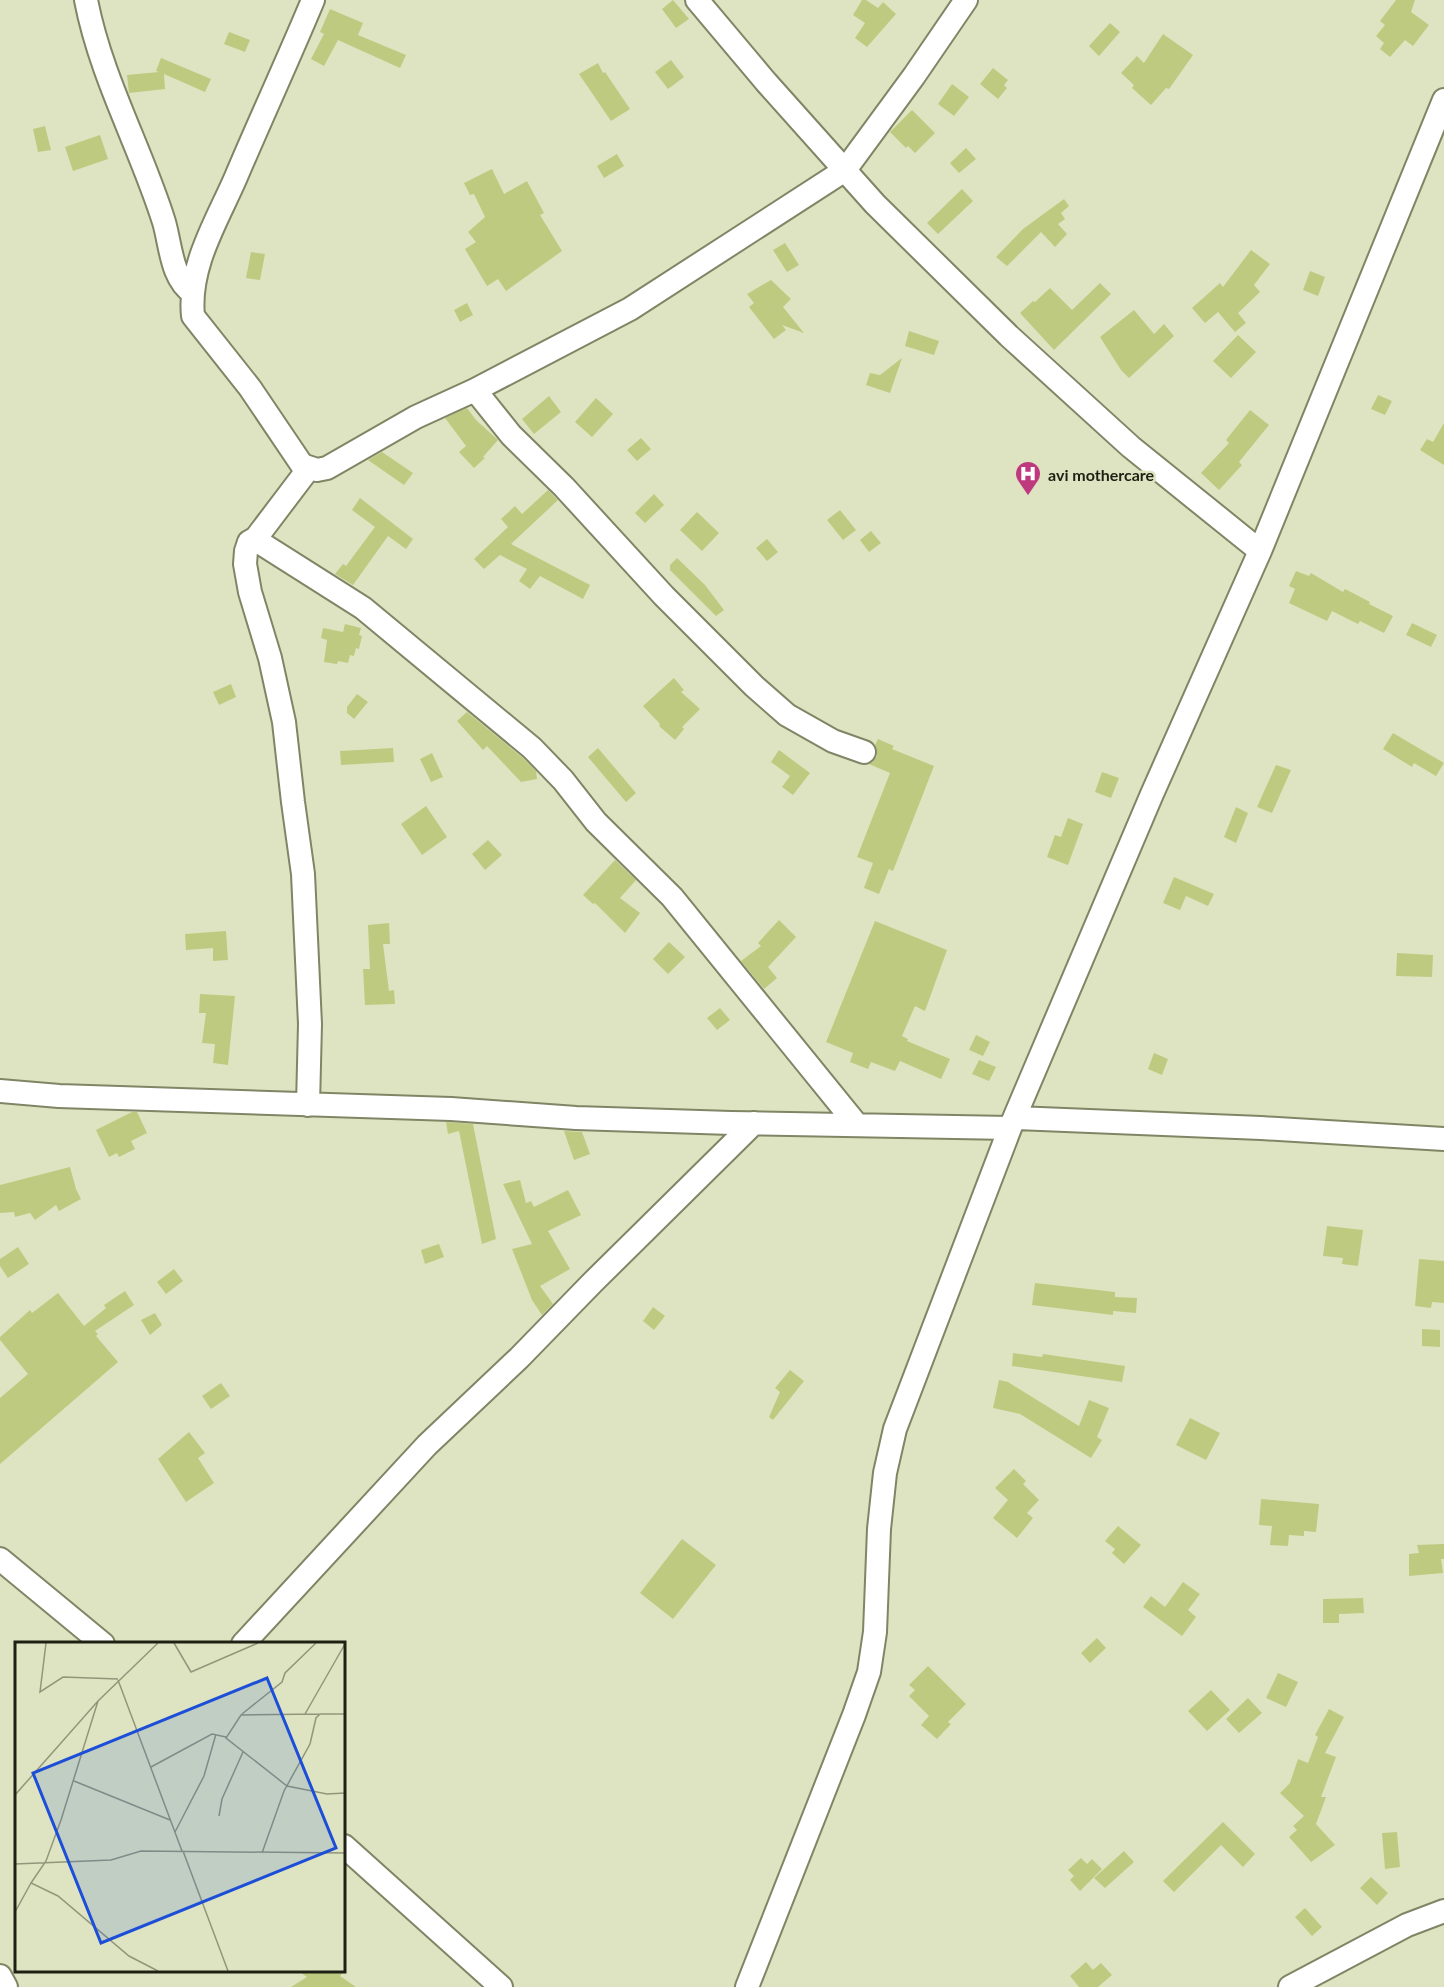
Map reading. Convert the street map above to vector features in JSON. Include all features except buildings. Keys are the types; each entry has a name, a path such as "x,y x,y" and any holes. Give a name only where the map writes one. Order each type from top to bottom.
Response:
{"street":[{"path":"86,0 91,25 126,126 152,183 170,243 176,273 184,286 193,293"},
{"path":"313,0 200,256 193,293 193,316 250,388 302,465 317,470 327,468 416,417 475,390 630,309 845,170 966,0"},
{"path":"697,0 709,17 876,204 1009,336 1131,447 1260,551"},
{"path":"747,1987 854,1715 868,1672 875,1632 881,1507 885,1473 895,1429 1012,1123 1152,794 1260,551 1444,100"},
{"path":"475,390 511,435 564,487 664,596 754,686 787,715 833,741 864,752"},
{"path":"308,1106 310,1024 303,874 292,802 284,722 270,658 250,592 245,564 249,542 256,538 309,468"},
{"path":"256,538 363,608 532,748 563,780 596,822 672,897 856,1125"},
{"path":"0,1090 59,1096 451,1110 576,1118 754,1124 1012,1123 1261,1128 1444,1139"},
{"path":"245,1642 427,1445 519,1358 593,1281 754,1124"},
{"path":"0,1559 101,1642"},
{"path":"345,1847 501,1987"},
{"path":"1290,1987 1407,1925 1444,1911"},
{"path":"0,1976 6,1987"}],"place":[{"name":"avi mothercare","path":"1028,497"}]}
